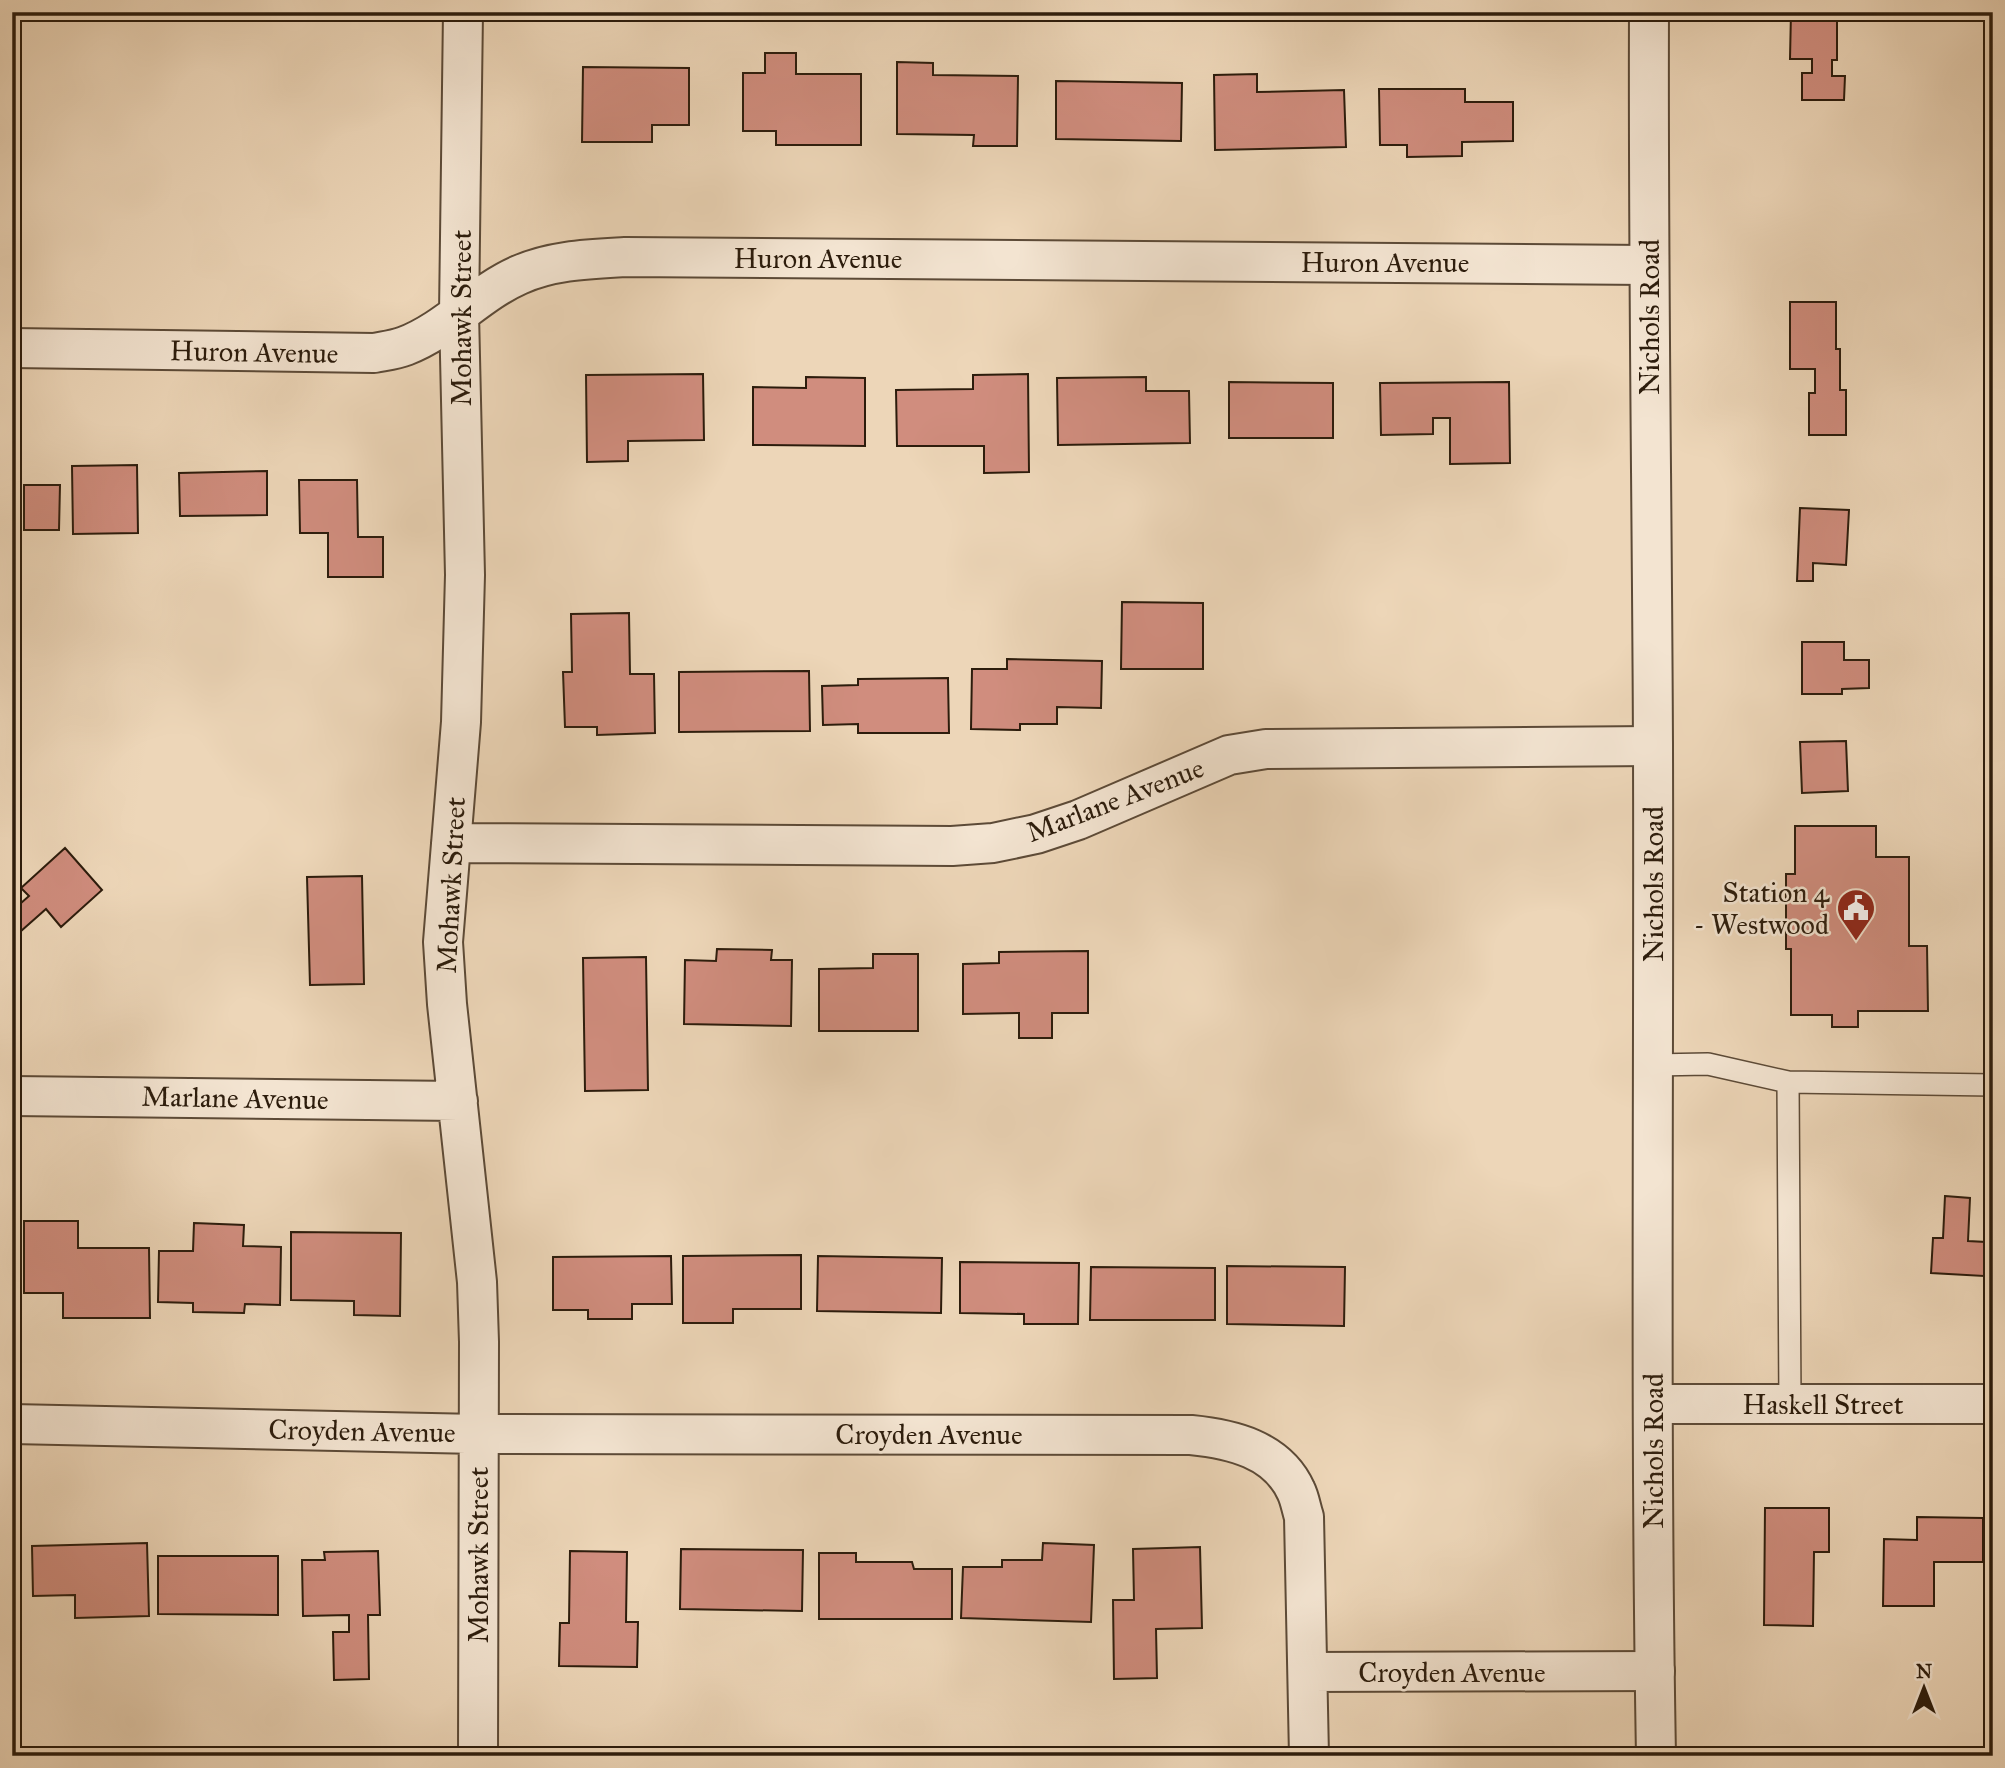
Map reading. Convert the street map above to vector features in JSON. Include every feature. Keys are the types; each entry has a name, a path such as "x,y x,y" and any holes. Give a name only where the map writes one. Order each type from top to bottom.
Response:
{"street":[{"name":"Mohawk Street","path":"463,12 459,313 465,575 461,722 443,942 477,1282 478,1756"},
{"name":"Nichols Road","path":"1649,12 1656,1756"},
{"name":"Huron Avenue","path":"12,348 374,353 404,347 430,334 492,290 520,274 554,264 625,257 1648,264"},
{"name":"Marlane Avenue","path":"451,843 952,846 993,843 1036,834 1078,820 1229,755 1266,749 1653,746"},
{"name":"Marlane Avenue","path":"12,1096 458,1101"},
{"name":"Haskell Street","path":"1653,1404 1993,1404"},
{"name":"Croyden Avenue","path":"12,1424 478,1434 1191,1435 1224,1438 1266,1455 1282,1470 1296,1490 1304,1517 1309,1672 1655,1671"},
{"path":"1309,1672 1309,1756"}],"lane":[{"path":"1653,1065 1708,1064 1788,1082 1993,1085"},
{"path":"1788,1082 1790,1404"}],"building":[{"path":"1791,12 1837,12 1837,60 1832,60 1832,76 1845,76 1844,100 1802,100 1802,73 1812,73 1812,59 1790,59"},
{"path":"765,53 796,53 796,74 861,74 861,145 776,145 776,131 743,131 743,73 765,73"},
{"path":"897,62 933,63 933,75 1018,76 1017,146 973,146 974,135 897,134"},
{"path":"583,67 689,68 689,125 652,125 652,142 582,142"},
{"path":"1257,74 1257,92 1344,90 1346,147 1215,150 1214,75"},
{"path":"1056,81 1182,83 1181,141 1056,139"},
{"path":"1379,89 1465,89 1465,102 1513,102 1513,141 1462,142 1462,156 1407,157 1407,145 1380,145"},
{"path":"1790,302 1836,302 1836,349 1840,349 1840,390 1846,390 1846,435 1809,435 1809,393 1815,393 1815,369 1790,369"},
{"path":"703,374 704,440 628,441 628,461 587,462 586,375"},
{"path":"1028,374 1029,472 984,473 984,446 897,446 896,390 973,389 973,375"},
{"path":"806,377 865,378 865,446 753,445 753,387 806,388"},
{"path":"1146,377 1146,391 1189,391 1190,443 1058,445 1057,378"},
{"path":"1229,382 1333,383 1333,438 1229,438"},
{"path":"1509,382 1510,463 1450,464 1450,418 1433,418 1433,434 1381,435 1380,383"},
{"path":"137,465 138,533 73,534 72,466"},
{"path":"267,471 267,515 180,516 179,473"},
{"path":"299,480 357,480 358,537 383,537 383,577 328,577 328,533 300,533"},
{"path":"24,485 60,485 59,530 24,530"},
{"path":"1800,508 1849,510 1846,565 1813,563 1813,581 1797,581"},
{"path":"1122,602 1203,603 1203,669 1121,669"},
{"path":"629,613 630,674 654,674 655,733 597,735 597,727 565,727 563,672 572,672 571,614"},
{"path":"1802,642 1844,642 1844,660 1869,660 1869,688 1842,689 1842,694 1802,694"},
{"path":"1007,659 1102,661 1101,708 1057,707 1057,724 1020,724 1020,730 971,729 972,669 1007,669"},
{"path":"809,671 810,731 679,732 679,672"},
{"path":"948,678 949,733 858,733 858,724 823,725 822,686 858,685 858,679"},
{"path":"1846,741 1848,791 1802,793 1800,742"},
{"path":"1795,826 1876,826 1876,857 1909,857 1909,946 1927,946 1928,1011 1858,1011 1858,1027 1832,1027 1832,1015 1791,1015 1791,949 1786,949 1786,874 1795,874"},
{"path":"65,848 102,890 61,927 46,909 12,939 12,911 29,896 21,888"},
{"path":"362,876 364,984 310,985 307,877"},
{"path":"717,949 772,950 771,960 792,960 791,1026 684,1024 685,960 716,961"},
{"path":"1088,951 1088,1013 1052,1013 1052,1038 1019,1038 1019,1013 963,1014 963,964 999,963 999,952"},
{"path":"873,954 918,954 918,1031 819,1031 819,969 873,968"},
{"path":"646,957 648,1090 585,1091 583,958"},
{"path":"1945,1196 1970,1198 1968,1241 1986,1242 1984,1276 1931,1273 1933,1238 1943,1238"},
{"path":"24,1221 78,1221 78,1248 149,1248 150,1318 63,1318 63,1293 24,1293"},
{"path":"194,1223 244,1225 243,1246 281,1247 280,1305 245,1304 244,1313 193,1312 193,1303 158,1302 159,1251 193,1251"},
{"path":"291,1232 401,1233 400,1316 354,1315 354,1301 291,1300"},
{"path":"801,1255 801,1309 733,1309 733,1323 683,1323 683,1256"},
{"path":"671,1256 672,1304 632,1304 632,1319 588,1319 588,1310 553,1310 553,1257"},
{"path":"818,1256 942,1258 941,1313 817,1311"},
{"path":"960,1262 1079,1263 1078,1324 1024,1324 1024,1314 960,1313"},
{"path":"1227,1266 1345,1267 1344,1326 1227,1324"},
{"path":"1091,1267 1215,1268 1215,1320 1090,1320"},
{"path":"1765,1508 1829,1508 1829,1552 1814,1552 1813,1626 1764,1625"},
{"path":"1917,1517 1983,1518 1983,1562 1934,1562 1934,1606 1883,1606 1884,1539 1917,1540"},
{"path":"147,1543 149,1616 75,1618 75,1595 33,1596 32,1546"},
{"path":"1043,1543 1094,1545 1091,1622 961,1618 963,1567 1002,1567 1002,1560 1042,1560"},
{"path":"1200,1547 1202,1628 1156,1629 1157,1678 1114,1679 1113,1600 1134,1600 1133,1549"},
{"path":"681,1549 803,1550 802,1611 680,1609"},
{"path":"378,1551 380,1615 368,1615 369,1679 334,1680 333,1632 349,1632 349,1615 303,1616 302,1560 325,1560 324,1552"},
{"path":"570,1551 627,1552 626,1622 638,1622 637,1667 559,1666 560,1623 569,1623"},
{"path":"819,1553 856,1553 856,1562 912,1562 914,1569 952,1569 952,1619 819,1619"},
{"path":"158,1556 278,1556 278,1615 158,1614"},
{"path":"1858,1752 1888,1752 1888,1756 1858,1756"}],"place":[{"name":"Station 4 - Westwood","path":"1856,942"}]}
